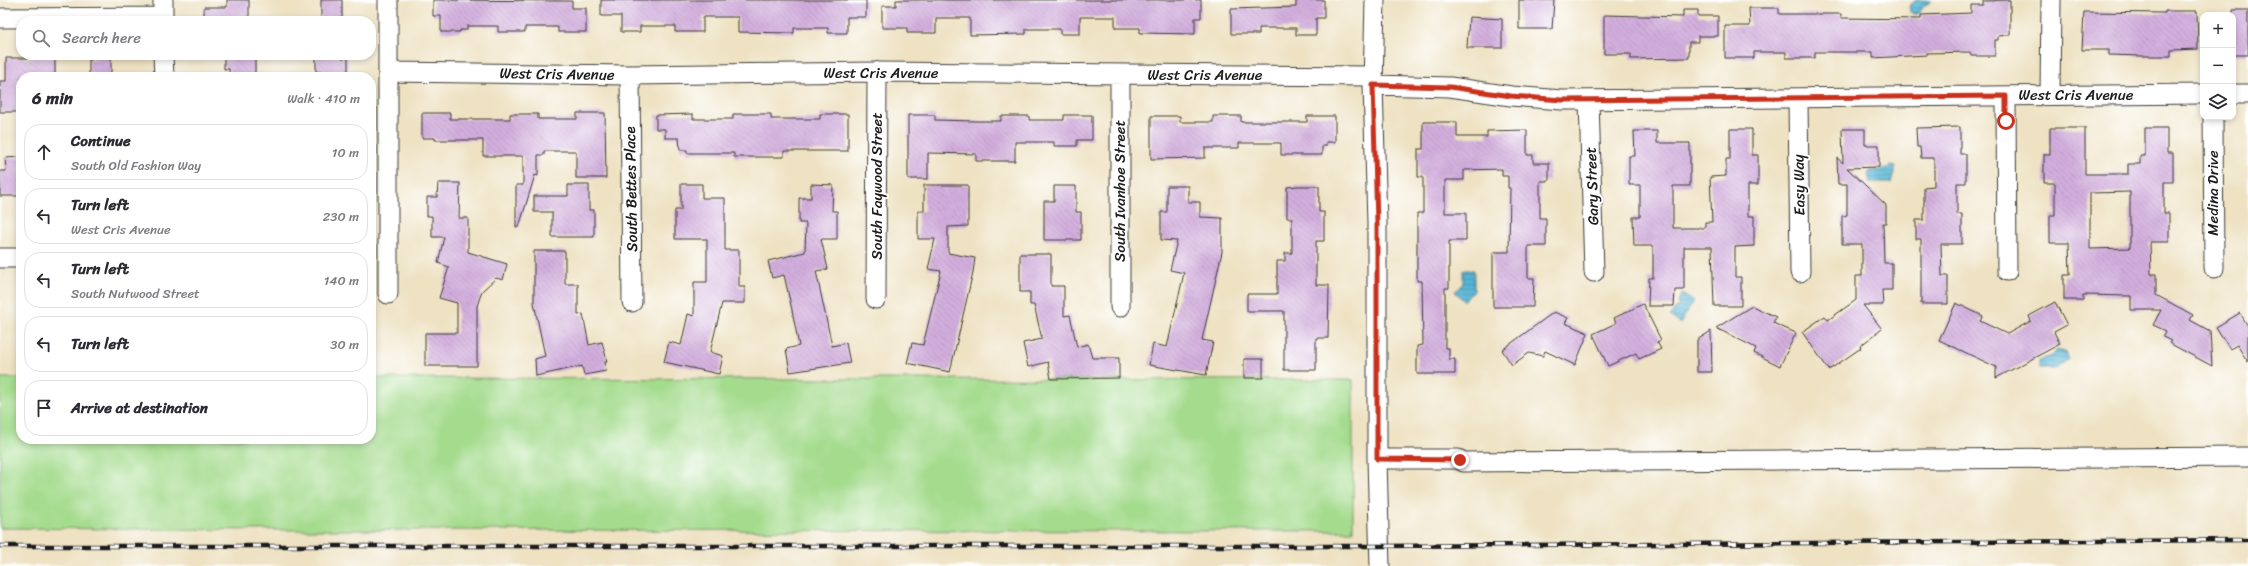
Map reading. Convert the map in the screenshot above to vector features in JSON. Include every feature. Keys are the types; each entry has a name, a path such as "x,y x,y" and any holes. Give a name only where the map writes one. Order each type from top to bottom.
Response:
{"street":[{"path":"388,0 388,294"},
{"path":"1375,0 1373,80 1377,223 1377,459 1380,566"},
{"path":"2050,95 2051,0"},
{"path":"65,16 163,13"},
{"path":"0,18 16,18"},
{"path":"163,60 164,72"},
{"name":"West Cris Avenue","path":"388,72 630,75 877,72 1373,80 1450,87 1535,99 1589,100 2200,94"},
{"name":"South Faywood Street","path":"876,299 877,72"},
{"name":"South Bettes Place","path":"630,75 632,302"},
{"name":"South Ivanhoe Street","path":"1120,75 1120,307"},
{"path":"2236,94 2248,94"},
{"path":"2006,96 2007,271"},
{"name":"Easy Way","path":"1798,98 1800,272"},
{"name":"Gary Street","path":"1589,100 1594,272"},
{"name":"Medina Drive","path":"2213,120 2214,268"},
{"path":"0,258 16,258"},
{"path":"1377,459 1458,459 1464,462 2248,458"}],"green space":[{"path":"0,378 16,378 16,444 376,444 376,378 1353,380 1353,531 273,530 0,528"}],"water":[{"path":"1916,0 1931,0 1931,2 1923,6 1918,14 1914,14 1910,11 1909,6"},
{"path":"1892,166 1896,167 1891,183 1870,183 1868,174 1870,171"},
{"path":"1463,270 1474,270 1474,291 1464,301 1455,292 1463,283"},
{"path":"1682,294 1693,301 1680,324 1670,316 1679,305 1678,301"},
{"path":"2057,350 2065,352 2068,360 2053,369 2039,369 2039,360 2052,356"}],"building":[{"path":"227,0 249,0 249,16 204,16 204,7 227,7"},
{"path":"321,0 342,0 342,16 321,16"},
{"path":"433,0 572,1 572,8 586,8 586,32 558,32 558,27 525,27 525,32 498,32 498,26 467,26 467,30 460,30 460,32 441,32 441,16 433,16"},
{"path":"601,0 866,0 866,17 847,17 847,33 828,33 828,28 794,28 794,33 738,32 738,17 703,17 703,32 675,32 675,26 640,26 640,32 621,32 621,16 601,16"},
{"path":"896,0 1201,0 1201,18 1195,18 1195,34 1140,33 1140,28 1115,28 1115,17 1080,17 1080,34 1060,34 1060,29 1026,29 1026,34 970,35 970,18 936,18 936,33 907,33 907,28 882,28 882,6 896,6"},
{"path":"1296,0 1324,0 1324,18 1316,18 1316,35 1296,35 1296,28 1259,28 1259,34 1231,34 1231,9 1296,7"},
{"path":"1519,0 1554,0 1552,29 1519,29"},
{"path":"2010,0 2010,35 1998,36 1998,40 1995,40 1995,56 1971,56 1970,52 1927,53 1927,55 1873,58 1873,52 1815,52 1815,58 1786,58 1786,52 1754,52 1754,58 1725,58 1725,26 1750,26 1749,8 1779,8 1779,14 1841,14 1841,18 1921,19 1921,15 1971,13 1971,5 1983,5 1983,1"},
{"path":"1683,10 1698,10 1698,16 1718,16 1718,36 1698,36 1698,42 1689,42 1689,58 1631,59 1631,54 1604,54 1604,15 1683,17"},
{"path":"2233,10 2248,10 2248,55 2236,55 2236,12 2233,12"},
{"path":"2165,11 2197,11 2198,49 2171,50 2171,56 2109,55 2109,50 2082,50 2084,12 2165,13"},
{"path":"1469,17 1502,19 1502,48 1467,48"},
{"path":"6,58 16,58 16,60 55,60 55,72 16,72 16,112 0,112 0,81 6,81"},
{"path":"89,60 111,60 111,72 89,72"},
{"path":"224,60 255,60 255,72 229,72 229,69 224,69"},
{"path":"316,60 348,60 348,72 316,72"},
{"path":"422,113 450,113 450,119 510,119 510,114 538,114 538,119 577,119 577,113 605,113 606,178 576,178 576,151 544,151 544,155 538,155 538,176 535,175 519,227 516,227 516,185 523,185 523,156 483,156 483,140 435,140 435,138 422,138"},
{"path":"693,114 693,119 733,119 733,114 771,114 771,119 820,119 820,114 848,114 848,151 784,151 784,157 734,157 734,153 687,153 687,150 680,150 679,138 665,138 665,129 656,129 656,115"},
{"path":"908,115 935,115 935,120 1001,121 1001,116 1029,116 1029,120 1064,120 1064,115 1092,115 1092,140 1077,140 1077,146 1054,146 1054,142 1015,142 1015,161 976,161 976,154 928,153 928,179 908,179"},
{"path":"1151,116 1180,116 1180,122 1213,122 1213,116 1241,116 1241,122 1307,122 1307,116 1335,116 1335,142 1326,142 1326,146 1322,146 1322,155 1281,155 1281,143 1239,143 1239,148 1205,148 1205,158 1151,159"},
{"path":"1423,122 1457,122 1457,137 1487,137 1487,131 1527,130 1527,155 1533,155 1533,163 1549,163 1549,181 1540,181 1540,218 1546,218 1546,246 1528,246 1528,278 1534,278 1533,307 1493,307 1493,252 1509,252 1510,188 1508,188 1508,176 1502,176 1502,169 1464,170 1464,180 1445,180 1445,213 1466,213 1466,241 1449,241 1449,288 1445,288 1445,348 1449,348 1449,359 1455,359 1455,374 1417,374 1417,346 1423,345 1422,281 1417,281 1417,213 1423,213 1423,177 1418,177 1418,149 1423,149"},
{"path":"1960,127 1960,154 1966,154 1966,183 1957,183 1957,214 1962,214 1962,244 1941,244 1942,276 1948,276 1948,304 1921,304 1921,239 1916,239 1916,220 1924,220 1924,187 1934,186 1934,158 1921,158 1920,147 1917,147 1916,128"},
{"path":"2050,128 2085,128 2085,174 2128,174 2128,164 2140,164 2140,156 2145,156 2145,128 2167,128 2167,153 2173,153 2173,182 2164,182 2164,213 2169,213 2169,242 2150,242 2151,274 2156,274 2156,295 2193,315 2190,320 2210,331 2212,366 2169,343 2171,341 2163,337 2166,331 2153,325 2161,310 2131,310 2131,296 2083,295 2083,300 2064,300 2064,275 2070,275 2069,243 2050,243 2050,215 2055,215 2055,183 2044,183 2044,154 2050,154","holes":["2130,192 2130,248 2090,249 2090,193"]},
{"path":"1730,129 1752,129 1752,155 1758,155 1758,185 1748,185 1748,216 1754,216 1754,246 1735,247 1735,277 1741,277 1741,306 1714,306 1712,247 1684,247 1684,290 1675,290 1674,306 1648,306 1649,278 1653,278 1653,246 1634,246 1633,217 1640,217 1640,185 1629,185 1629,156 1635,156 1634,131 1657,131 1657,143 1690,143 1690,186 1673,186 1673,228 1705,228 1705,222 1712,222 1710,177 1726,176 1726,159 1730,159"},
{"path":"1842,129 1865,129 1865,145 1879,145 1879,167 1847,168 1886,205 1886,223 1883,223 1884,263 1892,263 1892,290 1882,290 1883,305 1863,305 1882,329 1860,346 1861,348 1829,370 1802,332 1825,316 1828,320 1856,300 1856,276 1862,276 1862,244 1842,244 1842,216 1847,215 1847,184 1838,184 1837,158 1843,163"},
{"path":"16,157 16,196 0,196 0,171 6,171 5,158"},
{"path":"438,183 460,183 459,218 468,218 468,252 507,264 503,280 496,278 482,291 477,306 477,366 425,366 425,333 457,333 457,303 439,298 449,267 438,263 444,237 432,237 432,216 427,216 427,197 437,197"},
{"path":"681,184 702,184 702,198 725,198 725,250 739,250 739,287 745,287 745,303 722,303 710,352 723,356 719,374 664,362 669,342 681,345 688,314 694,316 694,282 707,282 707,239 675,239 675,210 681,210"},
{"path":"811,184 833,185 832,211 837,211 837,239 821,239 828,269 816,271 832,346 846,343 850,363 790,372 786,349 799,346 792,310 784,275 772,278 768,261 805,252 806,223 799,223 799,198 811,198"},
{"path":"568,185 589,185 589,210 594,210 594,237 552,237 552,212 534,212 534,196 568,196"},
{"path":"924,185 968,185 968,226 948,227 948,253 975,258 950,372 907,363 912,343 923,345 941,271 928,269 935,239 918,239 918,211 924,211"},
{"path":"1054,186 1076,186 1076,212 1081,212 1081,240 1044,240 1044,201 1054,201"},
{"path":"1167,186 1188,186 1188,202 1200,202 1200,217 1222,218 1222,252 1202,340 1213,342 1206,375 1149,365 1153,344 1167,347 1184,273 1170,270 1177,241 1161,240 1161,212 1167,212"},
{"path":"1319,186 1319,212 1324,212 1324,241 1316,241 1316,285 1329,285 1328,338 1316,338 1316,370 1284,370 1284,311 1247,311 1247,294 1277,294 1277,261 1285,261 1285,253 1292,253 1292,218 1287,218 1287,187"},
{"path":"534,251 565,251 565,284 578,284 578,315 583,314 589,345 602,342 607,362 605,362 606,371 584,375 582,366 536,376 535,359 545,356 534,303"},
{"path":"1020,254 1051,254 1051,286 1064,286 1064,316 1070,315 1077,347 1088,344 1092,358 1119,358 1119,378 1051,379 1048,362 1028,367 1023,343 1042,339 1034,305 1030,305 1030,292 1020,292"},
{"path":"2055,302 2067,325 2054,332 2060,344 1996,378 1996,367 1939,340 1956,303 1983,316 1980,321 2007,334 2031,321 2029,316"},
{"path":"1643,304 1661,340 1657,342 1661,349 1639,359 1636,353 1608,366 1593,334 1616,323 1614,318"},
{"path":"1752,306 1776,317 1773,323 1796,333 1780,366 1754,353 1756,348 1716,328"},
{"path":"1554,312 1568,318 1565,323 1588,333 1575,365 1545,351 1543,356 1529,353 1512,365 1502,350"},
{"path":"2240,313 2248,326 2248,362 2237,345 2230,349 2216,327"},
{"path":"1711,331 1712,372 1697,372 1697,340"},
{"path":"1244,359 1263,359 1263,378 1244,378"}],"railway":[{"path":"0,546 1380,546 2248,540"}],"route":[{"path":"1460,460 1377,459 1377,223 1373,85 1427,85 1469,89 1535,99 1562,100 2006,96 2006,121"}]}
